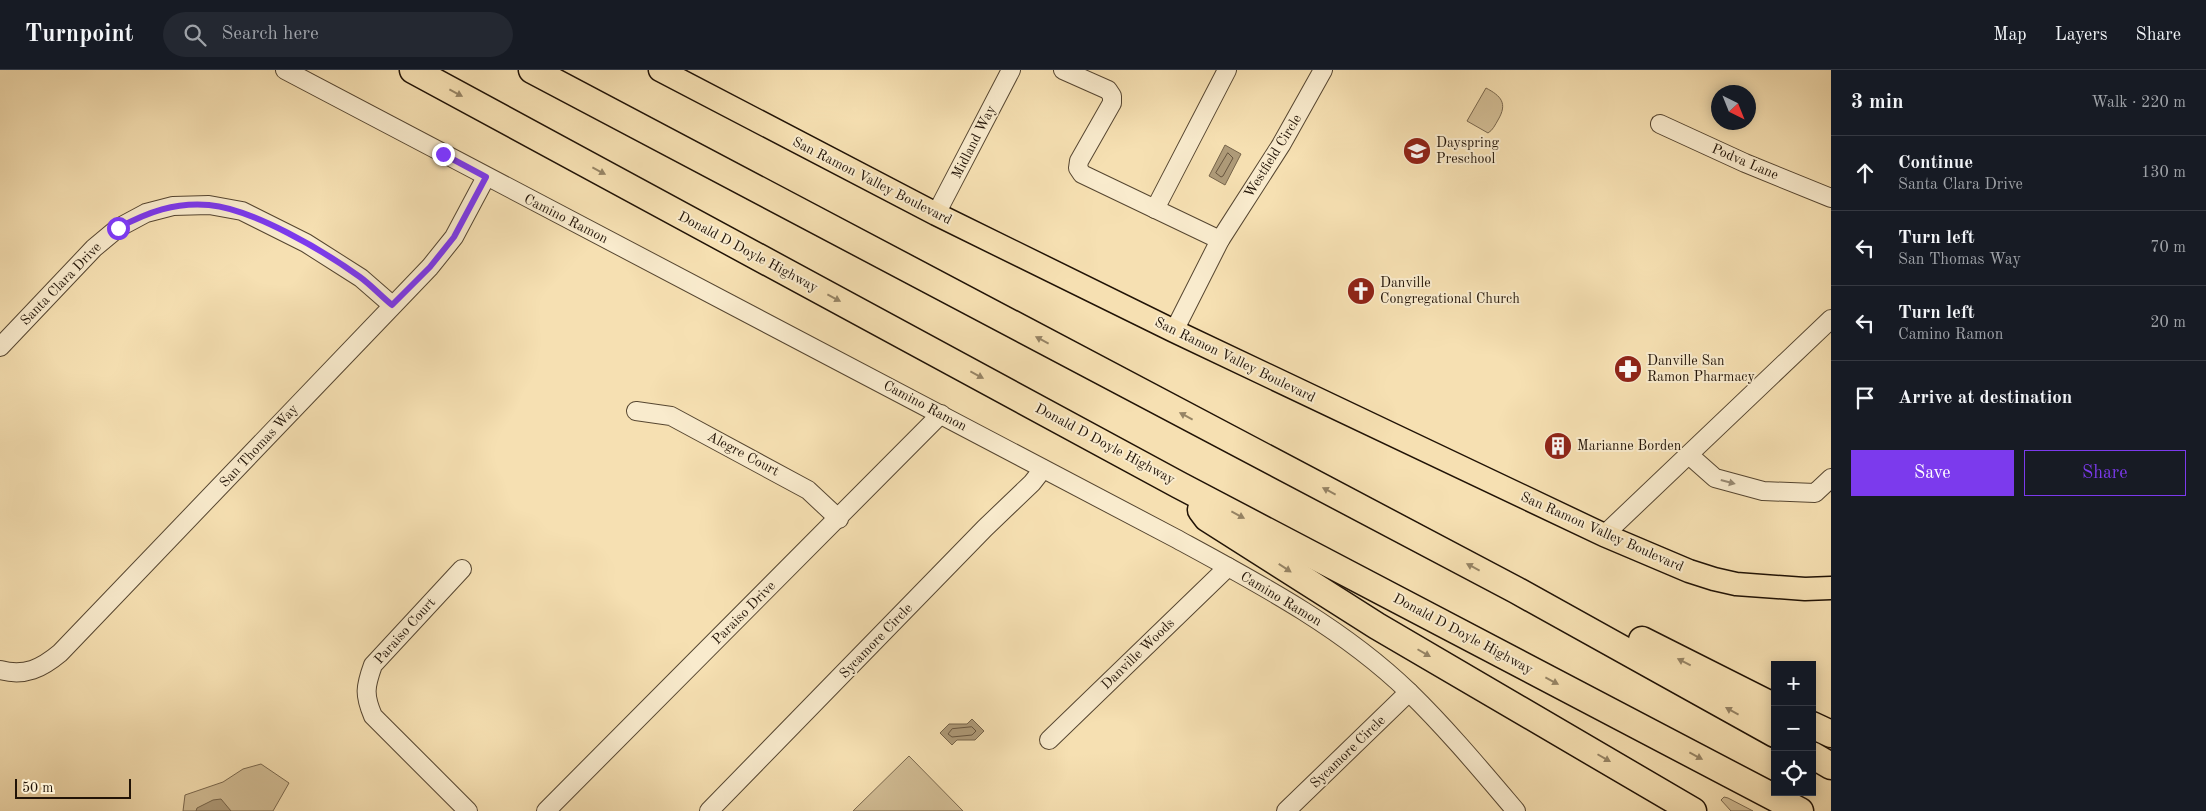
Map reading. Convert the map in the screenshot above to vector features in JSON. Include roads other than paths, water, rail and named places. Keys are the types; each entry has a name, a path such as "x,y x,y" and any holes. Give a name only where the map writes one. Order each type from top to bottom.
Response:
{"highway":[{"name":"Donald D Doyle Highway","path":"413,70 1179,485 1800,811"},
{"path":"532,70 1516,590 1771,732"},
{"path":"1179,485 1207,518 1323,592 1377,626 1694,811"},
{"path":"1516,590 1584,610 1773,706"},
{"path":"1816,727 1831,734"},
{"path":"1816,757 1831,766"}],"main road":[{"name":"San Ramon Valley Boulevard","path":"660,70 936,214 1174,331 1604,535 1689,571 1721,581 1736,584 1805,589 1831,588"}],"street":[{"name":"Camino Ramon","path":"285,70 941,414 1042,470 1228,567 1318,620 1362,652 1409,692 1516,811"},
{"name":"Midland Way","path":"936,214 1011,70"},
{"path":"1062,70 1108,90 1112,96 1112,103 1079,162 1078,168 1082,174 1220,240"},
{"path":"1155,209 1227,70"},
{"name":"Westfield Circle","path":"1174,331 1220,240 1281,145 1323,70"},
{"name":"Podva Lane","path":"1660,124 1831,198"},
{"name":"San Thomas Way","path":"0,670 27,673 44,666 60,653 430,267 454,237 486,177"},
{"name":"Santa Clara Drive","path":"0,347 94,248 118,228 146,213 173,206 209,205 242,211 306,243 362,278 392,305"},
{"path":"1604,535 1831,319"},
{"name":"Alegre Court","path":"636,411 672,416 808,490 839,518"},
{"name":"Paraiso Drive","path":"546,811 941,414"},
{"path":"1689,455 1714,478 1763,491 1815,493 1831,478"},
{"name":"Sycamore Circle","path":"709,811 1032,483 1042,470"},
{"name":"Danville Woods","path":"1048,740 1228,567"},
{"name":"Paraiso Court","path":"462,569 373,665 366,683 366,699 373,716 468,811"},
{"name":"Sycamore Circle","path":"1286,811 1409,692"}],"water":[{"path":"1225,145 1241,154 1225,185 1209,176"},
{"path":"972,719 984,731 975,740 957,740 952,745 940,733 949,724 967,724"},
{"path":"221,799 231,811 196,811 197,808 213,800"}],"place":[{"name":"Dayspring Preschool","path":"1417,151"},
{"name":"Danville Congregational Church","path":"1361,291"},
{"name":"Danville San Ramon Pharmacy","path":"1628,369"},
{"name":"Marianne Borden","path":"1558,446"}]}
